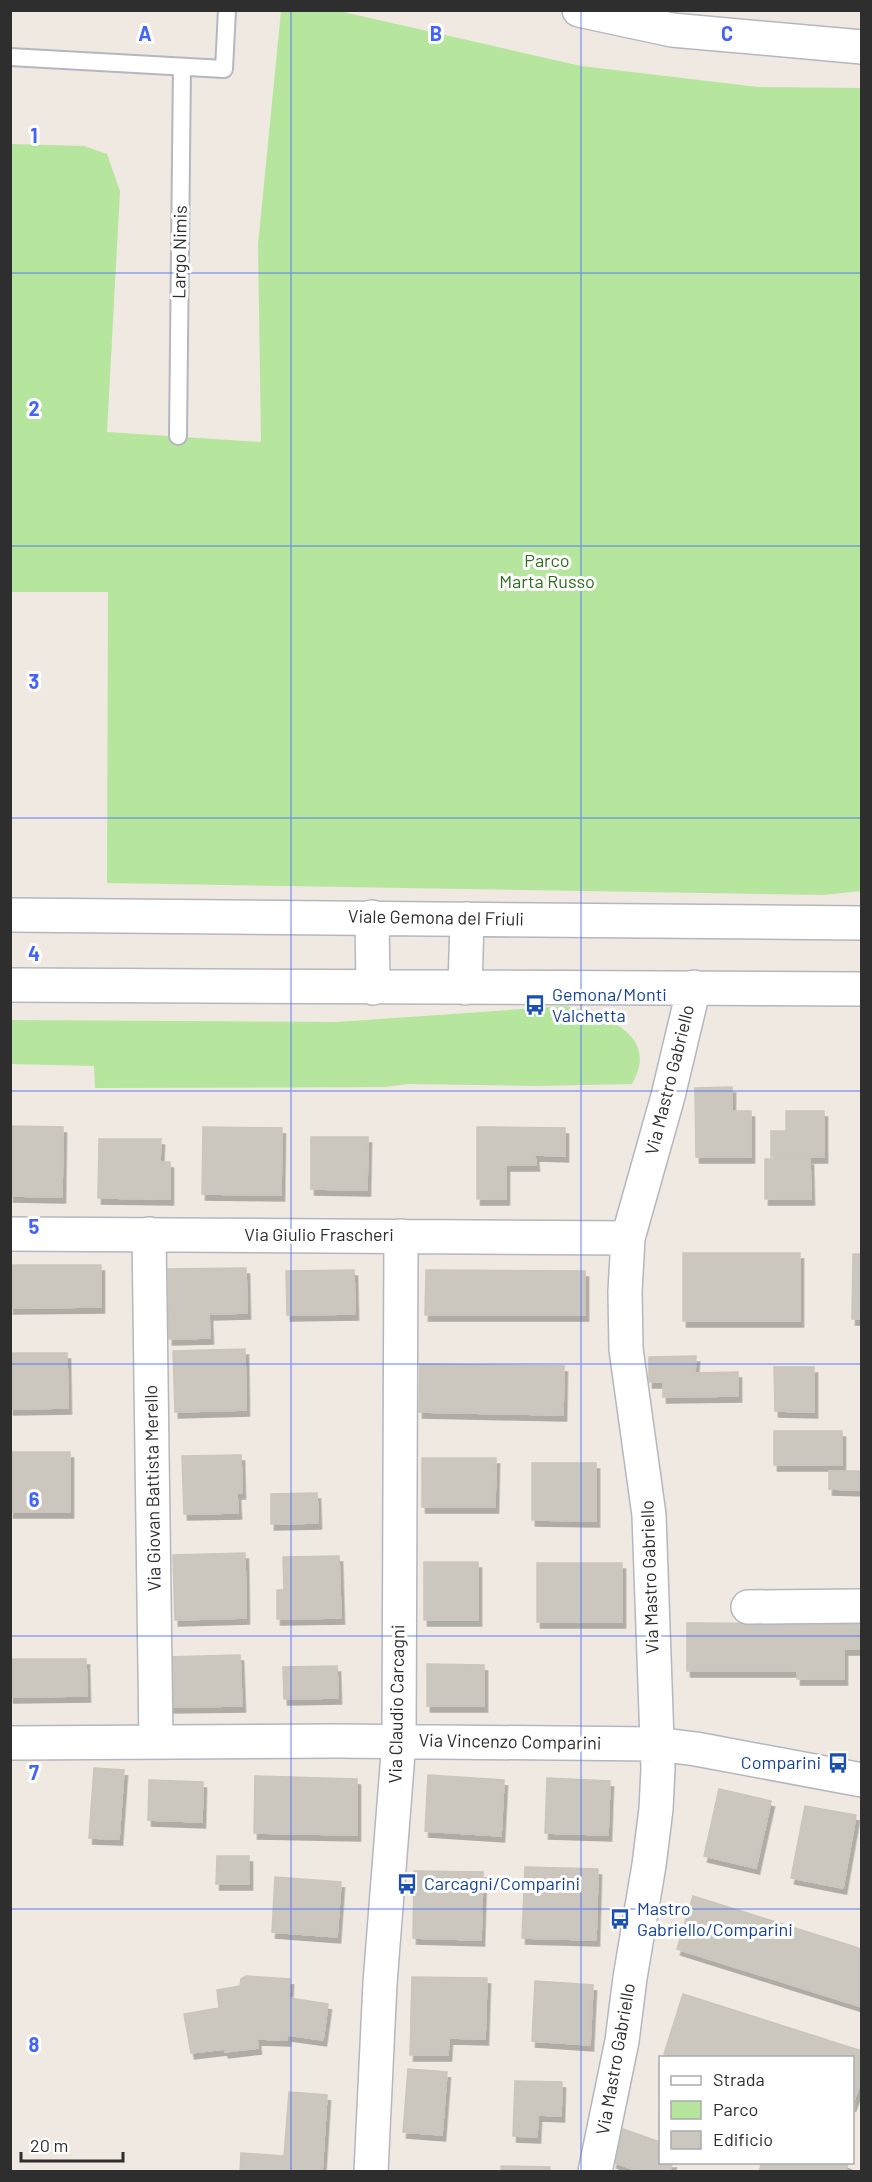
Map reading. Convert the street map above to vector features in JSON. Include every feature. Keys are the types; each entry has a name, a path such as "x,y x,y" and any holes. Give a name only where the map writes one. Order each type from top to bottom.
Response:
{"street":[{"path":"579,10 672,30 861,47"},
{"path":"824,43 861,40"},
{"name":"Viale Gemona del Friuli","path":"10,915 861,923"},
{"path":"372,917 373,988"},
{"path":"465,988 467,919"},
{"path":"10,985 861,989"},
{"name":"Via Mastro Gabriello","path":"595,2172 618,2066 657,1799 658,1770 649,1515 624,1329 628,1238 668,1096 694,987"},
{"name":"Via Giulio Frascheri","path":"10,1234 628,1238"},
{"name":"Via Giovan Battista Merello","path":"149,1234 156,1742"},
{"name":"Via Claudio Carcagni","path":"371,2172 380,1983 399,1741 401,1236"},
{"path":"748,1607 861,1606"},
{"name":"Via Vincenzo Comparini","path":"10,1743 399,1741 656,1744 696,1749 861,1780"}],"lane":[{"path":"10,57 224,69 227,10"},
{"name":"Largo Nimis","path":"178,436 182,67"}],"green space":[{"name":"Parco Marta Russo","path":"281,11 339,11 581,66 758,87 861,88 861,891 823,895 107,883 108,592 11,592 11,144 84,146 107,154 120,191 107,432 261,442 258,245"},
{"path":"566,1006 611,1021 634,1040 639,1052 639,1067 632,1084 95,1088 94,1066 11,1064 11,1020 337,1022"}],"building":[{"path":"732,1087 732,1111 751,1111 751,1157 696,1157 695,1088"},
{"path":"786,1111 824,1111 824,1157 771,1157 771,1131 786,1131"},
{"path":"10,1126 63,1127 62,1197 10,1196"},
{"path":"203,1127 282,1128 281,1195 202,1194"},
{"path":"477,1127 565,1128 565,1156 535,1155 536,1165 506,1165 506,1199 477,1199"},
{"path":"311,1137 368,1137 367,1190 311,1189"},
{"path":"99,1139 161,1139 160,1162 170,1162 170,1199 98,1198"},
{"path":"765,1159 810,1159 811,1199 765,1199"},
{"path":"683,1253 800,1253 800,1321 683,1321"},
{"path":"853,1254 862,1254 862,1319 852,1319"},
{"path":"10,1265 101,1265 101,1307 10,1308"},
{"path":"246,1268 247,1313 209,1314 210,1338 169,1339 168,1269"},
{"path":"354,1270 355,1314 287,1315 286,1271"},
{"path":"426,1270 585,1271 585,1315 425,1315"},
{"path":"245,1349 246,1410 175,1412 173,1351"},
{"path":"10,1353 67,1353 68,1408 10,1409"},
{"path":"696,1356 695,1373 738,1372 738,1396 663,1397 663,1382 649,1382 649,1357"},
{"path":"420,1364 564,1366 563,1415 419,1412"},
{"path":"774,1367 814,1367 814,1412 775,1411"},
{"path":"774,1431 842,1431 842,1465 774,1465"},
{"path":"10,1452 70,1452 70,1512 10,1512"},
{"path":"241,1455 242,1493 237,1493 238,1513 184,1514 182,1456"},
{"path":"422,1458 496,1458 495,1507 422,1507"},
{"path":"532,1463 596,1463 596,1521 532,1520"},
{"path":"829,1471 861,1471 861,1490 829,1489"},
{"path":"317,1493 318,1523 271,1524 271,1494"},
{"path":"245,1553 246,1618 175,1620 173,1555"},
{"path":"339,1556 341,1618 277,1619 277,1590 284,1590 283,1557"},
{"path":"424,1562 478,1562 478,1620 424,1620"},
{"path":"537,1563 622,1563 622,1622 537,1622"},
{"path":"687,1623 859,1624 859,1649 844,1649 844,1679 797,1679 797,1671 687,1671"},
{"path":"240,1655 242,1706 167,1707 166,1657"},
{"path":"10,1659 86,1659 87,1696 10,1697"},
{"path":"427,1664 484,1665 484,1706 427,1706"},
{"path":"337,1666 338,1698 284,1699 283,1667"},
{"path":"94,1768 124,1770 119,1839 89,1838"},
{"path":"428,1775 504,1780 501,1836 425,1831"},
{"path":"255,1776 357,1779 357,1835 254,1833"},
{"path":"547,1778 610,1781 608,1835 545,1833"},
{"path":"149,1780 203,1782 202,1822 148,1820"},
{"path":"719,1789 771,1801 756,1868 704,1856"},
{"path":"805,1806 856,1815 843,1888 791,1878"},
{"path":"217,1856 249,1856 249,1884 216,1884"},
{"path":"525,1867 598,1869 596,1940 522,1938"},
{"path":"414,1871 483,1872 481,1940 413,1938"},
{"path":"275,1877 341,1882 337,1937 272,1932"},
{"path":"693,1896 862,1949 862,2007 677,1949"},
{"path":"246,1976 290,1979 289,1998 328,2004 323,2040 287,2035 287,2040 257,2039 258,2048 191,2053 184,2014 219,2008 217,1990 240,1986 241,1979"},
{"path":"412,1977 487,1978 485,2039 449,2038 448,2055 410,2055"},
{"path":"535,1981 593,1985 590,2045 532,2041"},
{"path":"683,1994 862,2051 862,2078 854,2100 854,2056 670,2056 664,2054"},
{"path":"408,2069 447,2072 442,2135 403,2132"},
{"path":"515,2081 562,2082 561,2116 538,2115 537,2137 513,2136"},
{"path":"289,2092 327,2095 322,2172 240,2172 241,2153 284,2156"},
{"path":"620,2128 659,2142 659,2164 672,2164 670,2170 673,2172 641,2172 613,2162"},
{"path":"761,2164 848,2164 845,2172 759,2172"},
{"path":"501,2166 550,2167 550,2172 501,2172"}],"place":[{"name":"Gemona/Monti Valchetta","path":"535,1005"},
{"name":"Comparini","path":"838,1763"},
{"name":"Carcagni/Comparini","path":"407,1884"},
{"name":"Mastro Gabriello/Comparini","path":"620,1919"}]}
